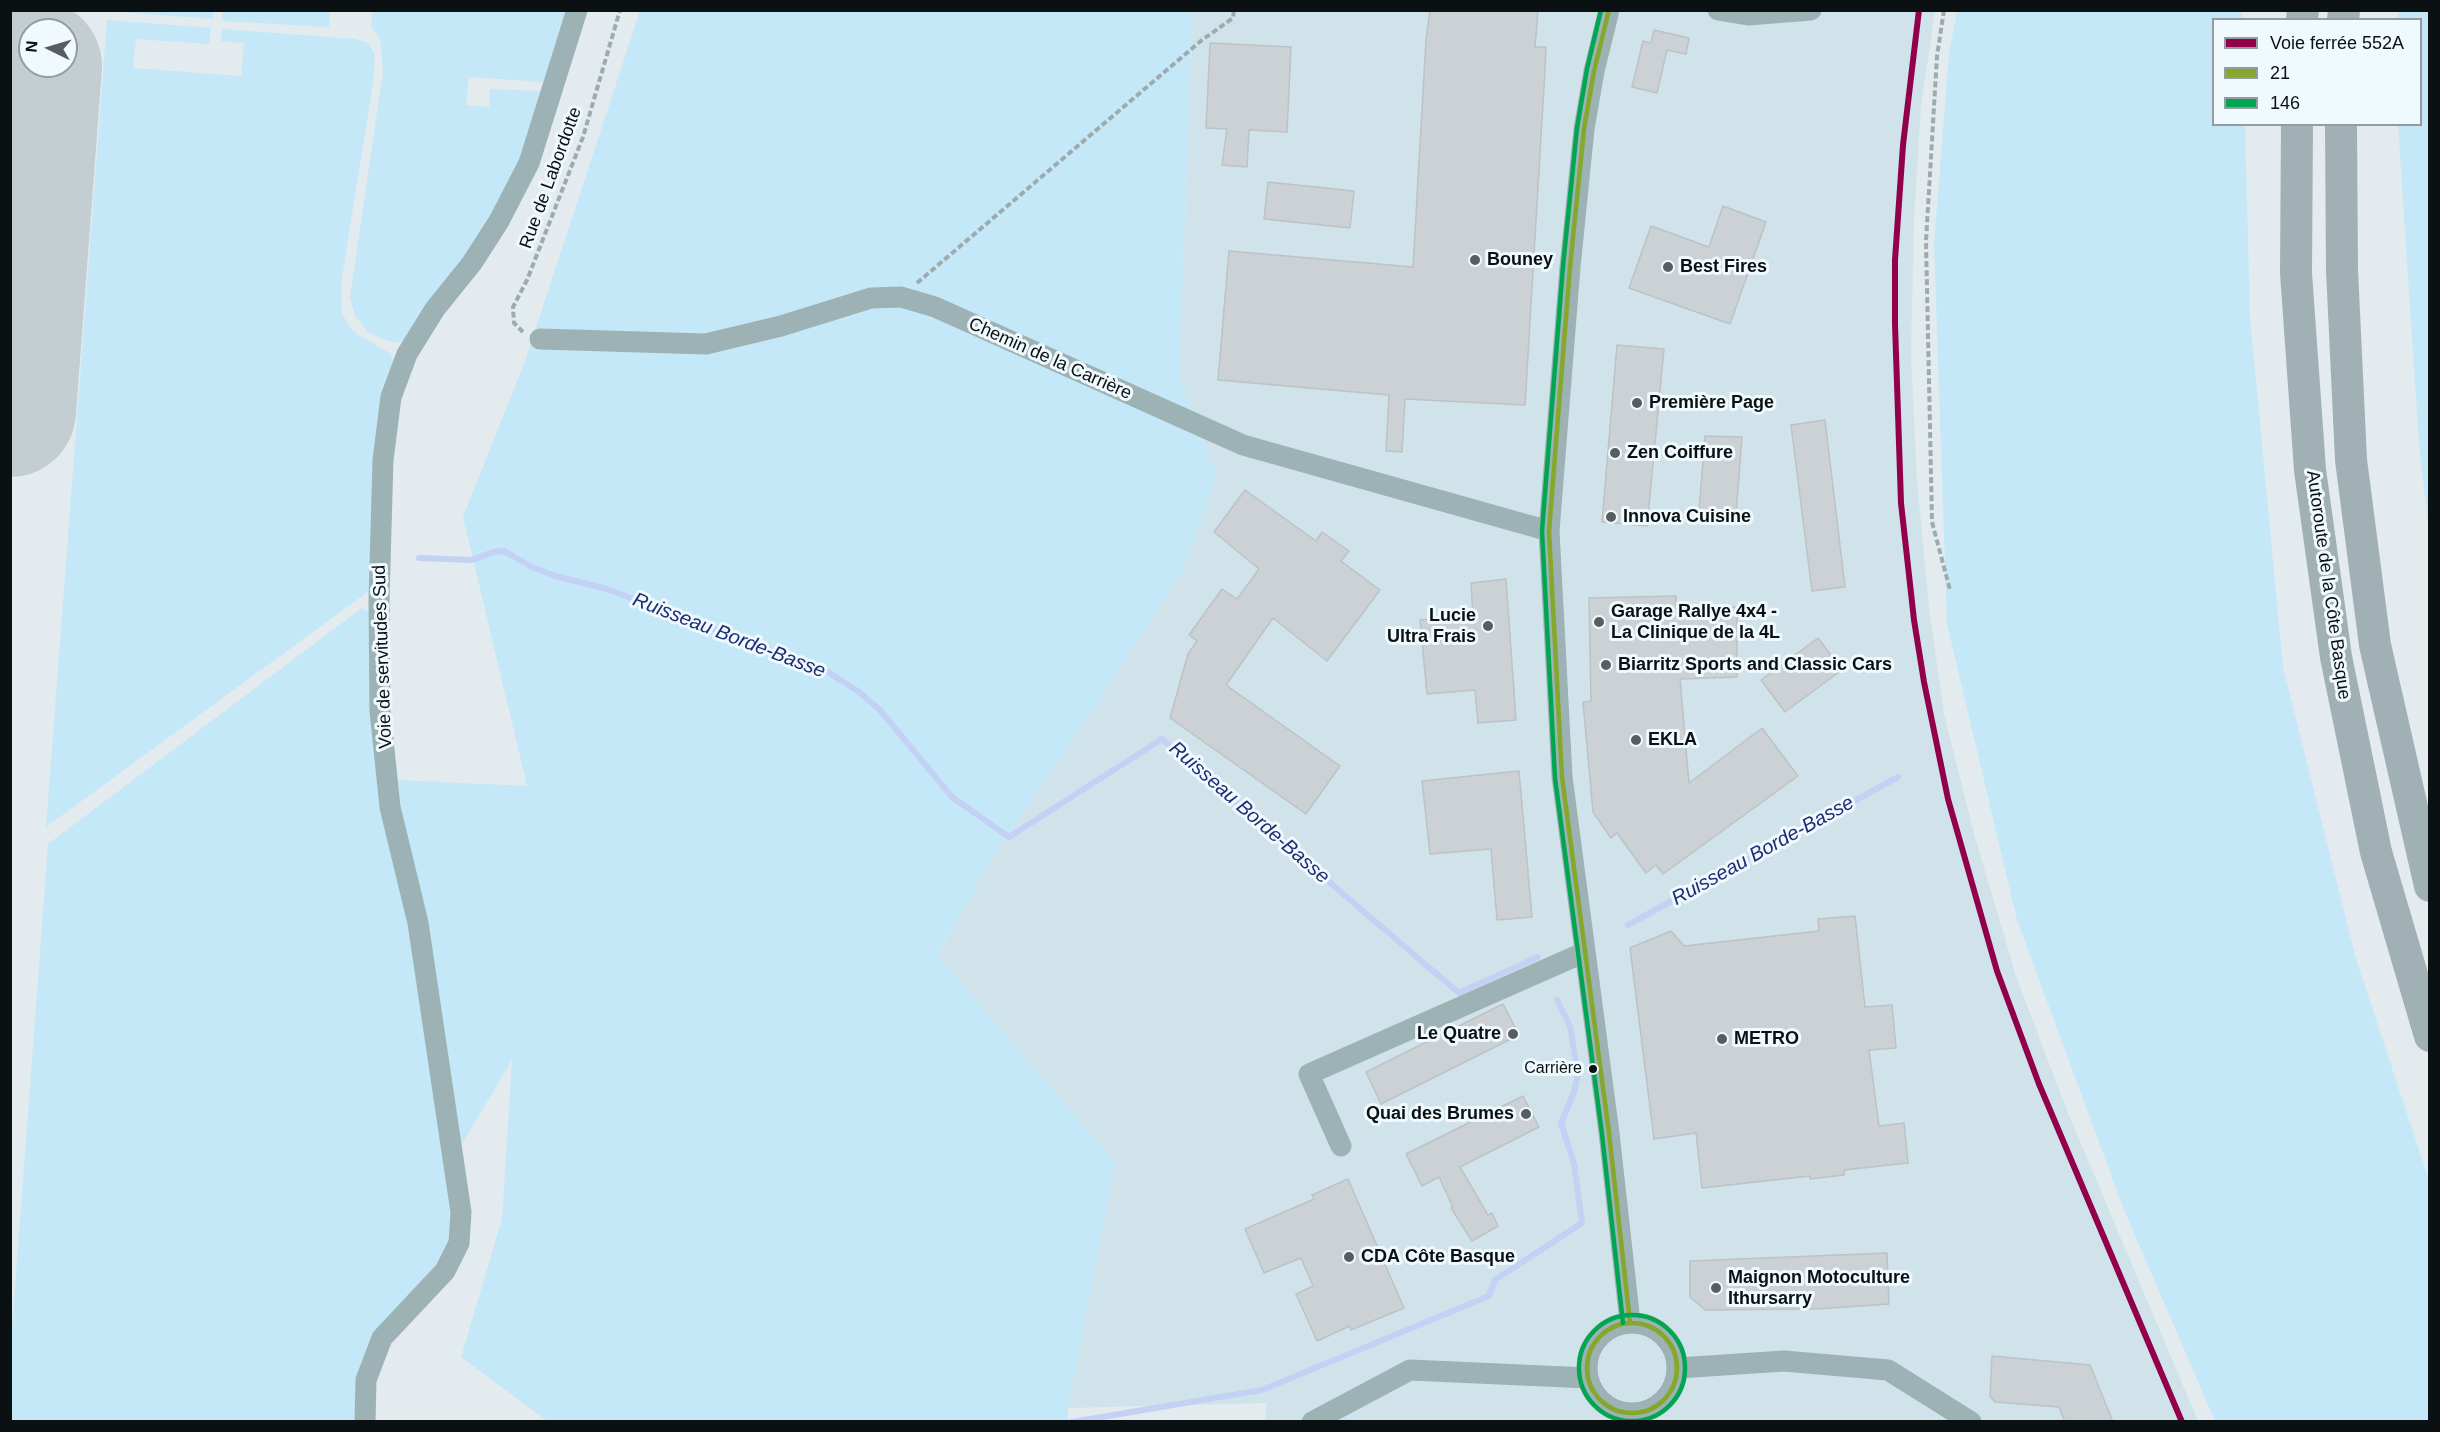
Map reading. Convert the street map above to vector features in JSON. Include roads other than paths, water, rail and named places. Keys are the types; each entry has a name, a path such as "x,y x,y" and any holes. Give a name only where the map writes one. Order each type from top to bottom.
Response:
{"highway":[{"name":"Autoroute de la Côte Basque","path":"2297,126 2296,273 2298,308 2310,470 2336,657 2376,852 2430,1036"},
{"path":"2341,126 2342,270 2351,460 2375,645 2430,886"}],"street":[{"name":"Voie de servitudes Sud","path":"365,1422 366,1380 382,1338 445,1271 459,1243 460,1212 418,922 390,807 380,711 378,600 383,460 391,397 406,354 435,309 472,263 499,221 529,163 577,10"},
{"path":"1609,10 1594,71 1584,129 1570,267 1549,531 1562,777 1630,1322"},
{"path":"1718,10 1748,15 1811,10"},
{"name":"Chemin de la Carrière","path":"540,339 706,344 781,326 871,298 901,297 935,307 1243,445 1549,531"},
{"path":"1341,1146 1309,1074 1585,952"},
{"path":"1630,1322 1652,1327 1669,1340 1676,1354 1678,1368 1675,1382 1664,1400 1632,1417 1604,1403 1594,1392 1588,1378 1587,1365 1589,1352 1605,1331 1617,1324 1630,1322"},
{"path":"1678,1368 1784,1361 1888,1370 1971,1422"},
{"path":"1312,1422 1410,1370 1588,1378"}],"waterway":[{"name":"Ruisseau Borde-Basse","path":"419,558 472,560 493,552 504,551 532,567 555,576 607,589 828,672 859,692 880,710 952,797 1009,837 1162,739 1459,993 1538,957"},
{"name":"Ruisseau Borde-Basse","path":"1628,925 1898,777"},
{"path":"1072,1422 1262,1390 1489,1296 1495,1280 1582,1223 1574,1164 1561,1123 1574,1092 1578,1074 1570,1026 1557,1000"}],"rail line":[{"name":"552A","path":"1919,10 1903,145 1895,260 1895,324 1901,503 1914,620 1924,682 1948,799 1997,971 2039,1084 2182,1422"}],"place":[{"name":"Bouney","path":"1475,260"},
{"name":"Best Fires","path":"1668,267"},
{"name":"Première Page","path":"1637,403"},
{"name":"Zen Coiffure","path":"1615,453"},
{"name":"Innova Cuisine","path":"1611,517"},
{"name":"Garage Rallye 4x4 - La Clinique de la 4L","path":"1599,622"},
{"name":"Lucie Ultra Frais","path":"1488,626"},
{"name":"Biarritz Sports and Classic Cars","path":"1606,665"},
{"name":"EKLA","path":"1636,740"},
{"name":"Le Quatre","path":"1513,1034"},
{"name":"METRO","path":"1722,1039"},
{"name":"Carrière","path":"1593,1069"},
{"name":"Quai des Brumes","path":"1526,1114"},
{"name":"CDA Côte Basque","path":"1349,1257"},
{"name":"Maignon Motoculture Ithursarry","path":"1716,1288"}]}
